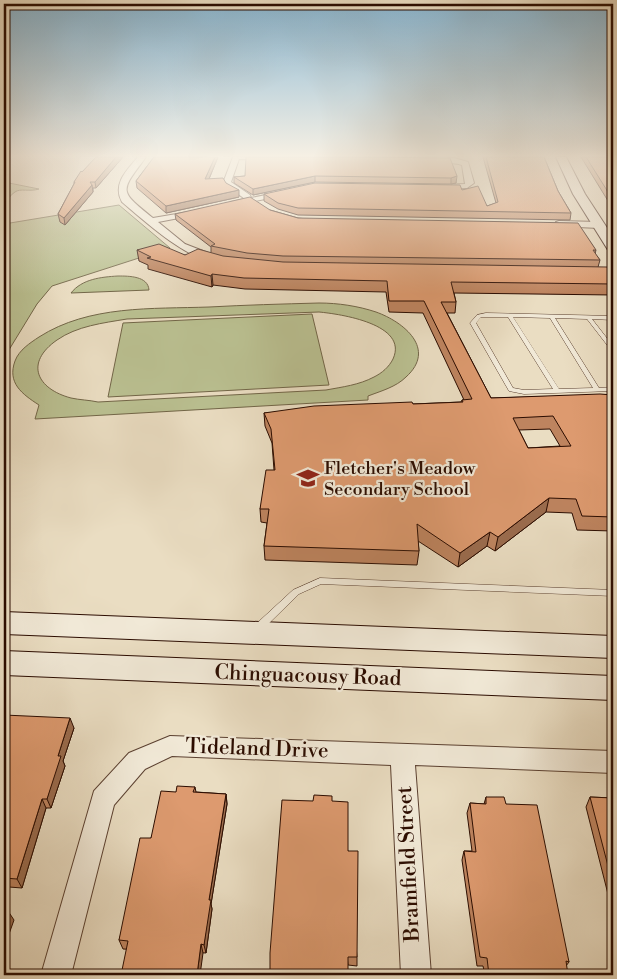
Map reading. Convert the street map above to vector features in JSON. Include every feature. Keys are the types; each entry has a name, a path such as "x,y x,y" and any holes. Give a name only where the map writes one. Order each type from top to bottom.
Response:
{"main road":[{"path":"585,203 613,247"},
{"path":"4,623 613,647"},
{"name":"Chinguacousy Road","path":"4,664 613,688"}],"street":[{"path":"128,203 189,250 221,261"},
{"path":"223,206 239,203"},
{"path":"256,203 263,207"},
{"path":"151,221 207,210"},
{"path":"550,224 599,225"},
{"name":"Tideland Drive","path":"56,975 103,799 137,761 170,746 613,762"},
{"name":"Bramfield Street","path":"402,753 416,975"}],"lane":[{"path":"613,318 486,315 479,316 473,323 511,390 524,392 613,388"},
{"path":"509,315 557,391"},
{"path":"551,316 597,389"},
{"path":"588,317 613,349"},
{"path":"253,633 296,592 320,580 613,593"}],"green space":[{"path":"119,205 170,248 52,286 37,304 4,358 4,224"},
{"path":"118,276 142,279 148,285 149,290 71,293 75,288 86,282 99,278"},
{"path":"305,303 348,305 376,312 397,322 413,338 418,347 415,367 398,383 368,396 368,400 35,419 39,405 22,392 13,376 15,361 25,347 58,327 79,319 100,314 143,309","holes":["319,312 342,315 370,323 382,329 391,337 395,347 393,359 382,372 362,382 326,390 98,402 71,398 59,394 43,382 39,374 40,358 57,340 73,331 100,324 127,319"]},
{"path":"312,314 329,385 108,397 123,323"}],"building":[{"path":"64,203 77,203 64,218 58,214"},
{"path":"162,203 181,203 166,206"},
{"path":"225,203 259,203 270,210 298,218 578,223 596,250 593,250 600,260 283,256 247,253 211,246 215,244 175,214"},
{"path":"278,203 486,203 487,206 496,203 565,203 571,213 298,208"},
{"path":"159,244 185,255 198,249 223,256 283,262 607,267 613,275 613,284 451,282 456,302 441,302 491,398 613,395 613,517 582,516 576,499 549,498 498,537 490,532 460,553 417,524 419,551 264,546 269,509 260,509 266,470 275,470 271,429 264,413 314,406 463,402 462,400 472,399 424,301 389,301 387,281 244,278 212,274 211,276 147,258 151,257 137,250","holes":["553,416 571,446 528,448 513,418"]},
{"path":"4,715 70,718 58,756 61,756 47,799 42,799 17,879 4,878"},
{"path":"177,786 195,787 193,792 226,794 209,900 211,900 204,945 201,944 197,975 121,975 128,941 119,940 140,838 151,838 161,791 176,792"},
{"path":"314,795 332,796 332,801 348,802 348,851 358,851 357,957 348,957 348,975 270,975 270,953 282,800 313,801"},
{"path":"486,797 504,797 506,804 537,805 569,962 566,961 568,975 489,975 487,958 480,957 464,851 476,852 470,803 486,804"},
{"path":"590,797 613,798 613,885"},
{"path":"4,911 8,911 4,924"}],"place":[{"name":"Fletcher's Meadow Secondary School","path":"308,478"}]}
